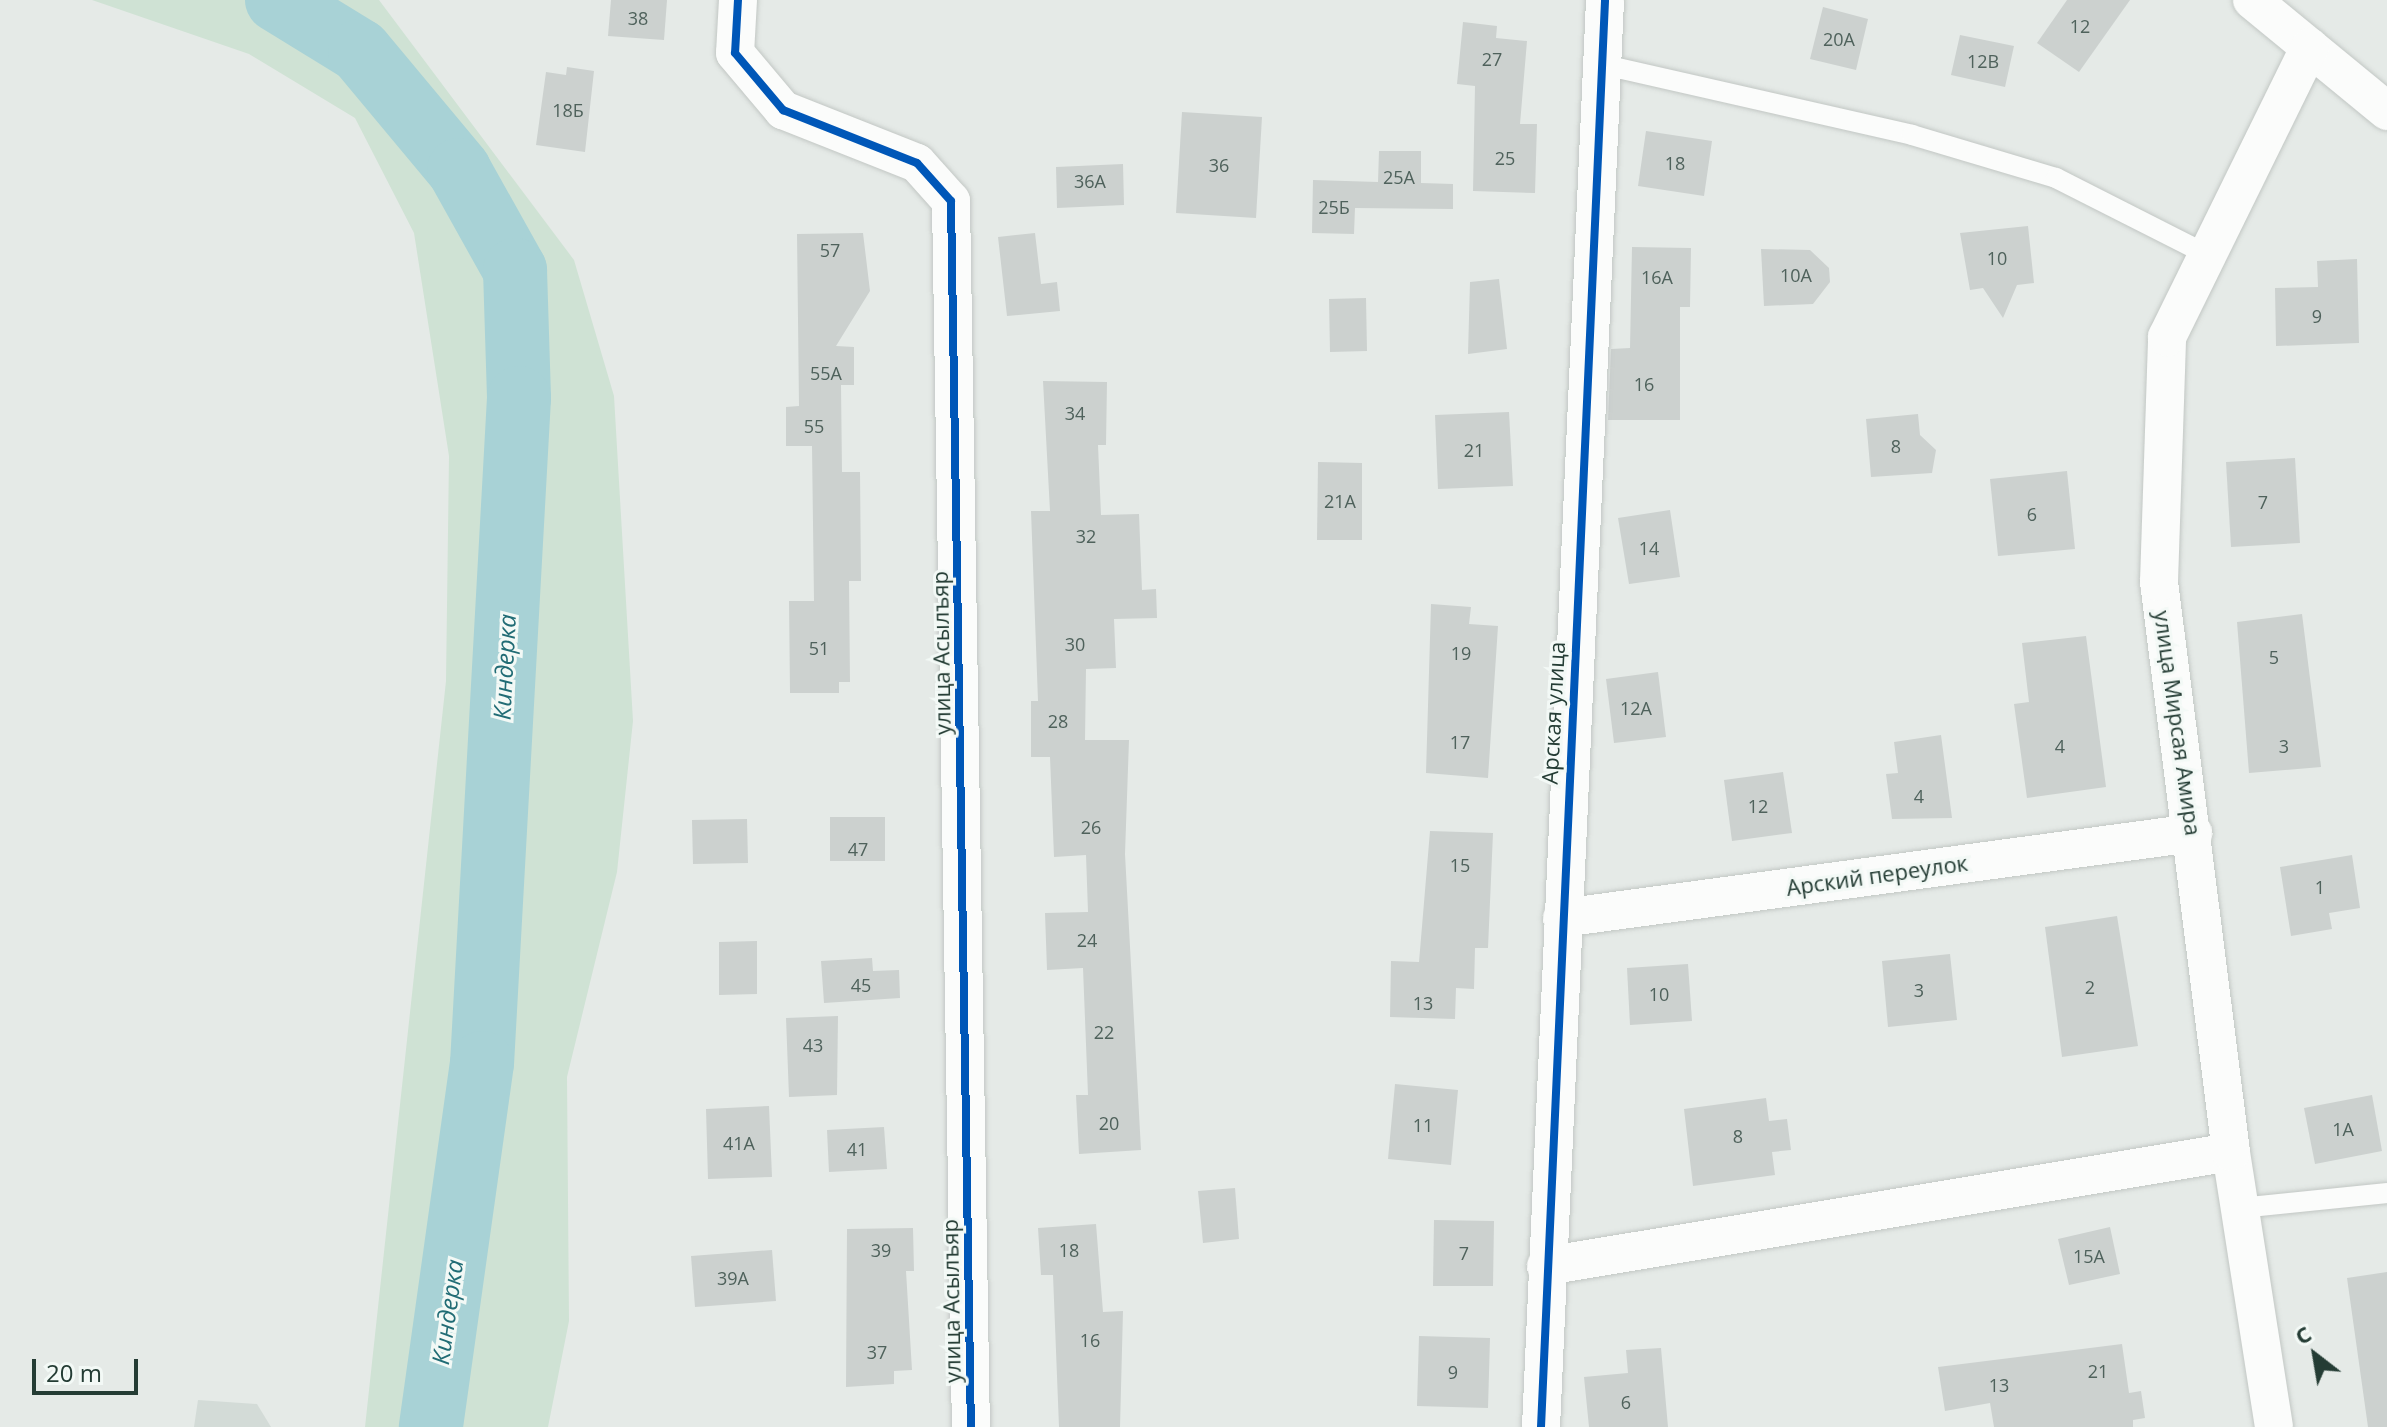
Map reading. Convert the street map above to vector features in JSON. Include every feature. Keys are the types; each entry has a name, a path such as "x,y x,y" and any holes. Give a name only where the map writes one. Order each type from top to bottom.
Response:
{"street":[{"name":"улица Асылъяр","path":"738,0 735,53 783,110 917,163 951,201 971,1427"},
{"name":"Арская улица","path":"1541,1427 1605,0"},
{"path":"2252,0 2387,111"},
{"name":"улица Мирсая Амира","path":"2274,1427 2231,1152 2159,582 2167,337 2310,47"},
{"name":"Арский переулок","path":"1562,918 2193,833"},
{"path":"1546,1266 2231,1152"}],"lane":[{"path":"1600,64 1912,135 2056,178 2208,255"},
{"path":"2240,1208 2387,1193"}],"shaded area":[{"path":"198,1400 257,1404 271,1427 194,1427"}],"green space":[{"path":"92,0 379,0 574,260 614,396 633,721 617,872 567,1077 569,1321 548,1427 365,1427 446,681 449,456 414,233 355,118 249,54"}],"building":[{"path":"611,0 667,0 664,40 608,36"},
{"path":"2067,0 2130,0 2079,72 2037,43"},
{"path":"1823,7 1868,19 1856,70 1810,59"},
{"path":"1463,22 1497,26 1496,38 1527,41 1520,124 1537,124 1535,193 1473,191 1475,86 1457,84"},
{"path":"1960,35 2014,46 2005,87 1951,75"},
{"path":"567,67 594,71 585,152 536,145 546,72 566,75"},
{"path":"1182,112 1262,117 1256,218 1176,213"},
{"path":"1646,131 1712,141 1704,196 1638,186"},
{"path":"1379,151 1421,151 1421,183 1453,184 1453,209 1355,208 1354,234 1312,233 1313,180 1378,182"},
{"path":"1123,164 1124,205 1057,208 1056,167"},
{"path":"2028,226 2034,283 2017,285 2003,318 1983,288 1970,290 1960,233"},
{"path":"863,233 870,291 836,346 854,347 854,385 841,385 842,472 860,472 861,581 849,581 850,682 839,682 839,693 790,693 789,601 814,601 812,446 786,446 786,407 799,406 797,234"},
{"path":"1035,233 1041,284 1057,282 1060,311 1007,316 998,237"},
{"path":"1632,247 1691,248 1690,307 1680,307 1680,420 1608,420 1611,349 1630,348"},
{"path":"1761,249 1810,250 1829,268 1830,282 1813,304 1764,306"},
{"path":"2357,259 2359,343 2276,346 2275,288 2318,287 2317,261"},
{"path":"1499,279 1507,349 1468,354 1470,282"},
{"path":"1366,298 1367,351 1330,352 1329,299"},
{"path":"1043,381 1107,382 1106,445 1098,445 1101,515 1139,514 1142,590 1156,589 1157,618 1114,619 1116,668 1086,669 1085,740 1129,740 1125,854 1141,1150 1079,1154 1076,1095 1088,1095 1083,968 1047,970 1045,913 1088,912 1086,855 1054,857 1050,757 1031,757 1031,701 1038,701 1031,511 1050,511"},
{"path":"1509,412 1513,486 1438,489 1435,415"},
{"path":"1918,414 1920,435 1936,450 1932,473 1871,477 1866,419"},
{"path":"2295,458 2300,543 2231,547 2226,462"},
{"path":"1318,462 1362,463 1362,540 1317,540"},
{"path":"2067,471 2075,549 1998,556 1990,479"},
{"path":"1670,510 1680,577 1629,584 1618,518"},
{"path":"1431,604 1471,607 1469,624 1498,626 1488,778 1426,773"},
{"path":"2302,614 2321,767 2249,773 2237,622"},
{"path":"2086,636 2106,787 2027,798 2014,704 2029,702 2022,643"},
{"path":"1658,672 1666,737 1614,743 1606,679"},
{"path":"1941,735 1952,818 1892,819 1886,774 1898,773 1894,742"},
{"path":"1783,772 1792,833 1732,841 1724,780"},
{"path":"830,817 885,817 885,861 830,861"},
{"path":"747,819 748,863 693,864 692,820"},
{"path":"1430,831 1493,833 1488,948 1475,948 1474,989 1456,988 1455,1019 1390,1017 1391,961 1419,962"},
{"path":"2352,855 2360,908 2329,913 2332,929 2291,936 2280,867"},
{"path":"2117,916 2138,1046 2062,1057 2045,927"},
{"path":"757,941 757,994 719,995 719,942"},
{"path":"1950,954 1957,1020 1888,1027 1882,961"},
{"path":"872,958 873,971 899,970 900,998 824,1003 821,961"},
{"path":"1688,964 1692,1021 1630,1025 1627,968"},
{"path":"838,1016 837,1095 789,1097 786,1018"},
{"path":"1395,1084 1458,1090 1451,1165 1388,1159"},
{"path":"2372,1095 2382,1151 2315,1164 2304,1108"},
{"path":"1766,1098 1769,1121 1787,1119 1791,1150 1772,1152 1775,1175 1693,1186 1684,1109"},
{"path":"769,1106 772,1177 708,1179 706,1109"},
{"path":"884,1127 887,1169 829,1172 827,1130"},
{"path":"1235,1188 1239,1239 1203,1243 1198,1191"},
{"path":"1434,1220 1494,1221 1493,1286 1433,1286"},
{"path":"1096,1224 1103,1312 1123,1311 1120,1427 1059,1427 1053,1275 1041,1275 1038,1228"},
{"path":"2110,1227 2120,1274 2069,1285 2058,1239"},
{"path":"913,1228 914,1271 906,1271 912,1370 894,1371 894,1384 846,1387 847,1229"},
{"path":"772,1250 776,1301 695,1307 691,1256"},
{"path":"2387,1272 2387,1427 2368,1427 2347,1278"},
{"path":"1419,1336 1490,1338 1488,1408 1417,1406"},
{"path":"2122,1344 2129,1393 2141,1391 2145,1418 2133,1420 2133,1427 1994,1427 1990,1403 1945,1411 1938,1367"},
{"path":"1661,1348 1668,1427 1589,1427 1584,1377 1628,1373 1626,1350"}],"waterway":[{"name":"Киндерка","path":"277,0 360,51 459,170 515,270 519,398 482,1063 431,1427"}],"cycle path":[{"path":"738,0 735,53 783,110 917,163 951,201 971,1427"},
{"path":"1541,1427 1605,0"}]}
